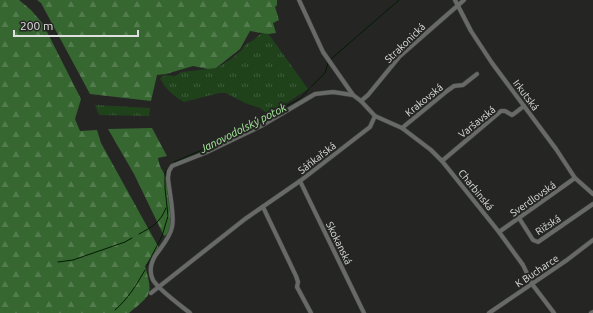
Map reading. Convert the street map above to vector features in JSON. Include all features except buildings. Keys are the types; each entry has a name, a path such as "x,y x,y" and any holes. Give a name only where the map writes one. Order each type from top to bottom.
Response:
{"street":[{"path":"299,0 323,52 353,95"},
{"name":"Irkutská","path":"455,0 470,31 492,63 556,149 575,178 593,194"},
{"name":"Strakonická","path":"361,101 368,95 400,56 464,0"},
{"name":"Krakovská","path":"402,128 447,91 454,86 464,85 477,74"},
{"path":"190,313 159,287 153,280 150,267 173,227 168,178 172,166 205,153 255,128 315,94 333,92 353,95"},
{"name":"Charbinská","path":"353,95 376,116 402,128 442,161 499,232 523,265 532,284 554,313"},
{"name":"Varšavská","path":"442,161 500,112 506,111 512,115 524,106"},
{"name":"Sáňkařská","path":"151,292 245,218 300,181 370,128 376,116"},
{"name":"Sverdlovská","path":"499,232 575,178"},
{"name":"Skokanská","path":"300,181 364,313"},
{"name":"Rižská","path":"519,218 533,240 538,242 593,204"},
{"path":"263,207 296,276 298,282 297,287 311,313"},
{"name":"K Bucharce","path":"489,313 567,260 593,240"}],"green space":[{"path":"0,0 19,0 31,10 43,24 81,99 75,119 80,131 97,130 101,143 159,248 145,266 150,289 149,293 142,302 129,313 0,313"},
{"path":"37,0 277,0 277,5 275,7 279,20 273,23 276,33 268,34 250,31 240,49 216,68 208,69 193,66 166,74 157,75 151,101 90,94 41,3"},
{"path":"263,33 270,36 308,89 282,106 273,114 269,115 260,108 245,103 226,93 219,93 184,102 164,86 160,78 165,75 175,76 181,72 217,68 241,51 247,43"},
{"path":"95,105 150,108 149,116 99,115"},
{"path":"152,128 167,156 158,158 166,178 170,205 170,228 169,233 164,236 134,174 108,129"}],"waterway":[{"name":"Janovodolský potok","path":"331,59 399,0"},
{"name":"Janovodolský potok","path":"311,87 325,73 328,63"},
{"name":"Janovodolský potok","path":"174,162 223,141 301,98 309,89"},
{"name":"Janovodolský potok","path":"147,265 162,236 168,216 165,188 165,174 167,169"},
{"path":"139,234 155,224 166,208"},
{"path":"58,262 73,260 125,242 132,238"},
{"name":"Janovodolský potok","path":"115,310 128,296 145,270"}]}
